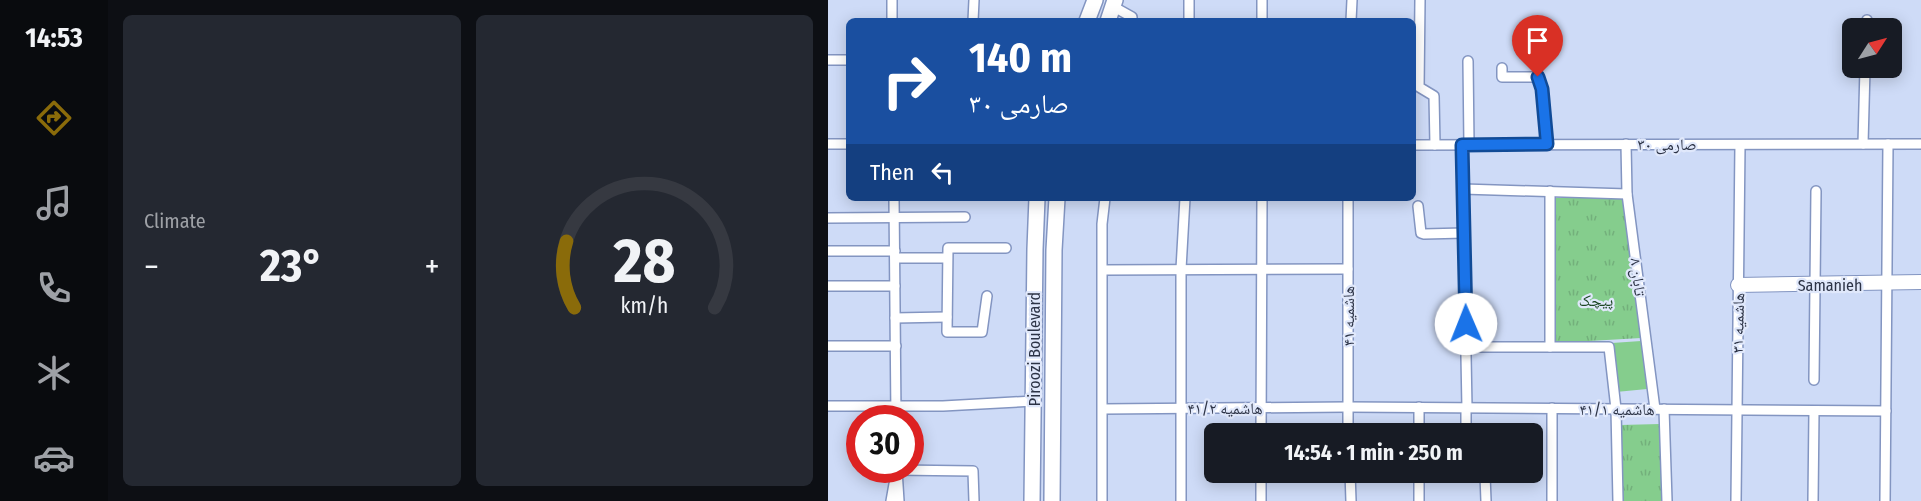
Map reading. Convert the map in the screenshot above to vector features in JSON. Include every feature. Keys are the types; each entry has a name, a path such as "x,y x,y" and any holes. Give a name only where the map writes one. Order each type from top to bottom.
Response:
{"main road":[{"path":"1088,18 1095,0"},
{"name":"Piroozi Boulevard","path":"1032,501 1037,201"},
{"name":"Piroozi Boulevard","path":"1052,501 1054,250 1057,201"}],"street":[{"path":"892,0 892,18"},
{"path":"973,18 974,0"},
{"path":"1189,0 1189,18"},
{"path":"1262,0 1262,18"},
{"path":"1351,18 1352,0"},
{"path":"1420,0 1419,87 1434,96 1435,145"},
{"path":"1112,9 1132,18"},
{"path":"828,60 846,60"},
{"path":"1466,423 1463,189 1468,61"},
{"path":"1502,68 1502,77 1538,77 1542,89 1547,144"},
{"path":"1863,144 1865,78"},
{"path":"828,144 846,144"},
{"name":"تابان ۸","path":"1626,144 1627,194 1660,409 1667,501"},
{"path":"1885,501 1888,144"},
{"name":"صارمی ۳۰","path":"1416,145 1921,144"},
{"name":"هاشمیه ۳۱","path":"1736,501 1740,145"},
{"path":"1463,189 1627,194"},
{"path":"1550,191 1550,347"},
{"path":"1814,380 1816,191"},
{"path":"894,201 896,405"},
{"path":"1102,501 1102,224 1105,201"},
{"path":"1181,501 1181,269 1185,201"},
{"path":"1261,423 1262,201"},
{"name":"هاشمیه ۴۱","path":"1348,201 1348,423"},
{"path":"1418,206 1420,231 1424,234 1464,234"},
{"path":"828,218 965,218"},
{"path":"987,297 982,332 947,332 946,258 948,248 1006,248"},
{"path":"828,251 946,258"},
{"path":"1103,270 1348,269"},
{"name":"Samanieh","path":"1738,285 1921,282"},
{"path":"828,286 895,286"},
{"path":"896,318 947,317"},
{"path":"828,346 896,346"},
{"path":"1466,347 1609,347 1616,409 1618,501"},
{"path":"924,406 1034,401"},
{"path":"828,406 846,406"},
{"name":"هاشمیه ۴۱/۱","path":"1347,407 1886,411"},
{"name":"هاشمیه ۴۱/۲","path":"1103,409 1347,407"},
{"path":"1419,407 1419,423"},
{"path":"1552,408 1552,501"},
{"path":"1813,501 1814,411"},
{"path":"924,470 974,471 974,501"},
{"path":"891,501 894,483"},
{"path":"898,483 899,501"},
{"path":"1261,483 1261,501"},
{"path":"1350,483 1351,501"},
{"path":"1419,483 1419,501"},
{"path":"1485,483 1486,501"}],"green space":[{"name":"پیچک","path":"1555,198 1624,198 1641,338 1555,343"},
{"path":"1641,341 1647,389 1616,392 1612,343"},
{"path":"1660,424 1662,501 1622,501 1620,425"}],"route":[{"path":"1466,324 1462,145 1547,144 1542,89 1538,77"}]}
